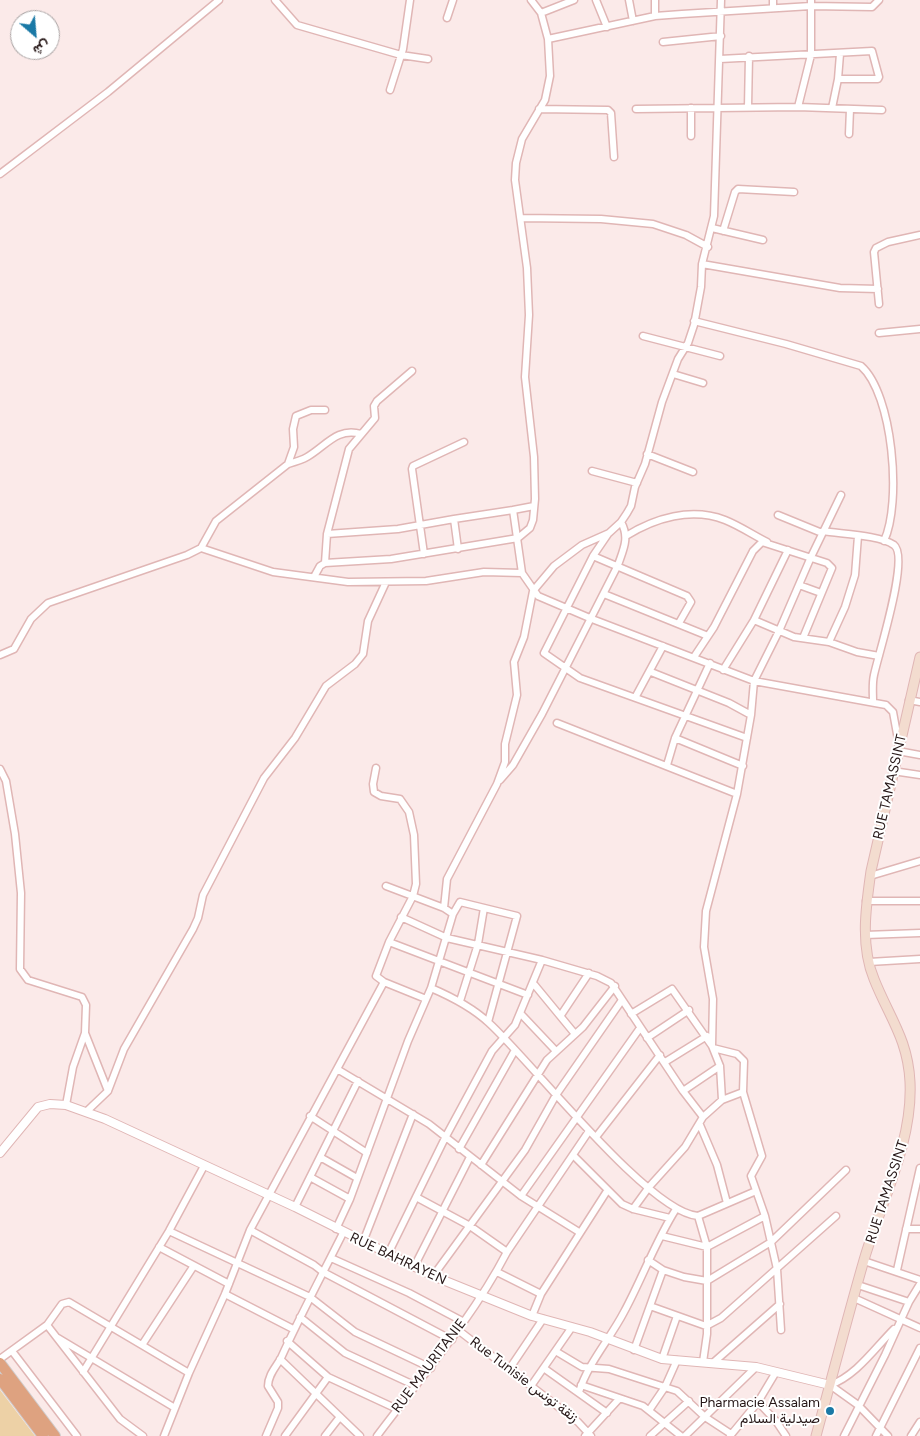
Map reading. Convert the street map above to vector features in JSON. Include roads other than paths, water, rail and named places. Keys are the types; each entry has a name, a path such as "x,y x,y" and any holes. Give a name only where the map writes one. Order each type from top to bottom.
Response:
{"highway":[{"path":"0,1361 55,1436"},
{"path":"0,1379 43,1436"}],"main road":[{"name":"RUE TAMASSINT","path":"816,1436 864,1261 910,1117 910,1082 907,1052 874,979 865,935 866,901 870,876 920,657"}],"street":[{"path":"0,174 108,92 219,0"},
{"path":"275,0 297,25 401,55 428,60"},
{"path":"390,90 401,55 410,0"},
{"path":"447,18 453,0"},
{"path":"314,577 320,566 325,563 391,559 518,538 530,528 534,506 534,457 525,377 529,315 528,287 515,180 516,163 522,139 545,100 550,76 548,39 541,13 531,0"},
{"path":"541,13 574,0"},
{"path":"596,0 607,26"},
{"path":"629,0 633,21"},
{"path":"655,0 655,16"},
{"path":"721,0 719,107 712,228 702,264 701,287 694,321 673,374 631,506 621,522 609,533 593,556 544,653 580,678 636,696 747,738"},
{"path":"773,0 773,8"},
{"path":"548,39 655,16 773,8 811,3 872,7 879,0"},
{"path":"798,107 811,55 811,3"},
{"path":"662,42 721,36"},
{"path":"720,59 872,51 879,77 872,80 838,79"},
{"path":"832,108 838,79 840,54"},
{"path":"748,107 749,56"},
{"path":"636,109 798,107 882,110"},
{"path":"691,108 691,136"},
{"path":"539,109 608,110 611,113 614,157"},
{"path":"848,134 850,109"},
{"path":"723,231 735,192 738,190 794,192"},
{"path":"521,218 601,219 653,224 686,235 708,247"},
{"path":"712,228 763,240"},
{"path":"879,304 876,248 888,242 920,235"},
{"path":"702,264 840,288 878,289"},
{"path":"694,321 786,344 861,366 867,372 884,408 894,471 890,527 884,541"},
{"path":"879,332 920,329"},
{"path":"643,336 720,356"},
{"path":"325,563 328,534 349,449 375,418 374,406 376,401 412,371"},
{"path":"673,374 703,384"},
{"path":"288,464 293,455 293,429 296,416 311,410 325,410"},
{"path":"0,655 14,649 30,619 48,603 187,555 200,548 216,521 288,464 306,457 341,434 350,431 361,434"},
{"path":"424,554 416,488 412,472 413,466 464,442"},
{"path":"648,454 693,472"},
{"path":"592,471 637,483"},
{"path":"713,1047 713,999 704,947 706,911 743,766 754,681 780,631 811,557 841,495"},
{"path":"328,534 398,529 534,506"},
{"path":"513,510 522,572 533,591 565,609 754,681 873,701 890,707 899,749 920,755"},
{"path":"778,515 823,532 884,541 896,548 898,572 873,676 873,701"},
{"path":"626,536 644,525 663,518 704,516 725,520 767,542 827,563 832,568 803,638"},
{"path":"454,519 458,548"},
{"path":"444,908 447,879 498,784 524,747 618,566 626,536 626,531 621,522"},
{"path":"498,784 504,762 505,744 517,695 514,662 524,637 533,591 554,566 571,552 609,533"},
{"path":"829,642 845,607 855,575 858,536"},
{"path":"694,657 708,636 753,551 762,542 767,542"},
{"path":"200,548 273,572 348,582 426,582 484,572 522,572"},
{"path":"723,670 754,620 788,550"},
{"path":"593,556 687,596 691,602 679,623"},
{"path":"86,1112 108,1091 124,1049 193,929 198,918 202,895 264,778 295,738 326,686 355,664 363,654 368,621 386,582"},
{"path":"799,585 821,593"},
{"path":"604,594 708,636"},
{"path":"754,620 803,638 829,642 857,652 879,656"},
{"path":"636,696 651,672 663,646"},
{"path":"667,765 685,716 710,663"},
{"path":"651,672 729,703 751,715"},
{"path":"909,700 920,702"},
{"path":"557,723 737,794"},
{"path":"676,738 743,766"},
{"path":"376,768 373,784 374,792 381,796 400,800 409,812 417,867 413,896 389,942 376,972 377,978 426,999"},
{"path":"0,769 6,781 15,834 21,893 20,969 28,980 82,997 86,1005 84,1033 73,1067 66,1105"},
{"path":"894,771 920,775"},
{"path":"870,876 920,861"},
{"path":"386,886 444,908 453,914"},
{"path":"866,901 920,901"},
{"path":"266,1436 278,1408 278,1402 267,1383 322,1272 331,1258 357,1178 440,961 453,914 460,902 518,916 488,1022"},
{"path":"460,1001 478,944 484,908"},
{"path":"401,917 447,938 478,944 589,973 615,986 640,1028 703,1117"},
{"path":"865,935 920,933"},
{"path":"389,942 528,995"},
{"path":"869,962 920,959"},
{"path":"388,1254 445,1138 492,1051 513,1030 542,960"},
{"path":"561,1015 589,973"},
{"path":"164,1436 189,1373 225,1294 235,1264 250,1230 267,1195 384,982"},
{"path":"534,983 575,1034"},
{"path":"481,1165 555,1050 575,1034 615,986"},
{"path":"430,988 460,1001 488,1022 538,1074 589,1132 625,1167 676,1209 690,1216 698,1216 756,1190"},
{"path":"631,1014 672,989 689,1010 713,1047 720,1066 722,1100"},
{"path":"433,1276 525,1150 556,1095 622,1000"},
{"path":"647,1038 689,1010"},
{"path":"521,1014 555,1050"},
{"path":"521,1196 578,1119 640,1028"},
{"path":"84,1033 108,1091"},
{"path":"665,1062 707,1036"},
{"path":"713,1047 728,1050 742,1057 744,1070 742,1092 762,1156 751,1176 765,1216 777,1269 781,1330"},
{"path":"459,1149 515,1050"},
{"path":"596,1137 660,1055"},
{"path":"683,1091 720,1066"},
{"path":"337,1069 413,1114 521,1196 579,1232"},
{"path":"295,1207 358,1081"},
{"path":"633,1209 649,1187 685,1147 700,1125 703,1117 722,1100 742,1092"},
{"name":"RUE BAHRAYEN","path":"0,1153 38,1107 50,1104 66,1105 86,1112 295,1207 340,1231 480,1297 662,1358 756,1367 830,1385"},
{"path":"363,1242 413,1114"},
{"path":"310,1116 333,1133 367,1153"},
{"path":"700,1125 717,1165 727,1203"},
{"name":"RUE MAURITANIE","path":"377,1436 452,1340 462,1321 497,1272 507,1252 589,1132"},
{"path":"574,1156 622,1204 633,1209 670,1218"},
{"path":"320,1157 357,1178"},
{"path":"414,1267 470,1157"},
{"path":"83,1372 169,1230 204,1166"},
{"path":"897,1270 906,1229 918,1194 920,1168"},
{"path":"648,1260 663,1270 684,1277 707,1280 771,1242 846,1170"},
{"path":"310,1177 350,1199"},
{"path":"532,1316 541,1294 607,1191"},
{"path":"416,1197 470,1226 507,1252"},
{"path":"579,1392 588,1369 609,1340 631,1299 648,1260 676,1209"},
{"path":"698,1216 707,1247 707,1346 703,1362"},
{"path":"662,1236 707,1247 765,1216"},
{"path":"650,1306 706,1326 721,1318 836,1216"},
{"path":"906,1229 920,1230"},
{"path":"169,1230 235,1264 310,1297 355,1332 431,1368"},
{"path":"250,1230 314,1265 322,1272 452,1340"},
{"path":"158,1247 193,1267 229,1284"},
{"path":"331,1258 409,1293 462,1321"},
{"path":"864,1261 897,1270 920,1280"},
{"path":"142,1345 193,1267"},
{"path":"634,1350 663,1270"},
{"path":"497,1272 541,1294"},
{"path":"844,1436 858,1405 885,1356 908,1302 917,1294 920,1284"},
{"path":"858,1285 908,1302"},
{"path":"225,1294 293,1329"},
{"path":"854,1298 900,1321 920,1328"},
{"path":"0,1361 47,1325 62,1304 69,1302 189,1373"},
{"path":"714,1362 780,1304"},
{"path":"662,1358 677,1316"},
{"path":"300,1317 345,1353 416,1386"},
{"path":"510,1368 543,1319"},
{"path":"830,1385 840,1382 856,1369 900,1321"},
{"path":"47,1325 120,1419 143,1436"},
{"path":"531,1386 557,1352 572,1327"},
{"name":"Rue Tunisie زنقة تونس","path":"458,1330 578,1422 588,1435"},
{"path":"56,1337 175,1408"},
{"path":"287,1341 328,1377 397,1409"},
{"path":"876,1436 916,1366 920,1348"},
{"path":"12,1351 77,1436"},
{"path":"557,1352 575,1364 588,1369 600,1367 677,1391 705,1417 730,1435 758,1402 776,1372"},
{"path":"280,1359 316,1396 360,1436"},
{"path":"650,1410 665,1387 676,1360"},
{"path":"686,1436 756,1367"},
{"path":"545,1369 607,1413"},
{"path":"285,1436 328,1377"},
{"path":"581,1384 650,1410 681,1436"},
{"path":"830,1385 858,1405 888,1436"},
{"path":"588,1435 619,1399"},
{"path":"650,1436 689,1401"},
{"path":"758,1402 776,1421 786,1436"},
{"path":"325,1436 339,1418"},
{"path":"911,1436 920,1422"}],"place":[{"name":"Pharmacie Assalam صيدلية السلام","path":"830,1411"}]}
